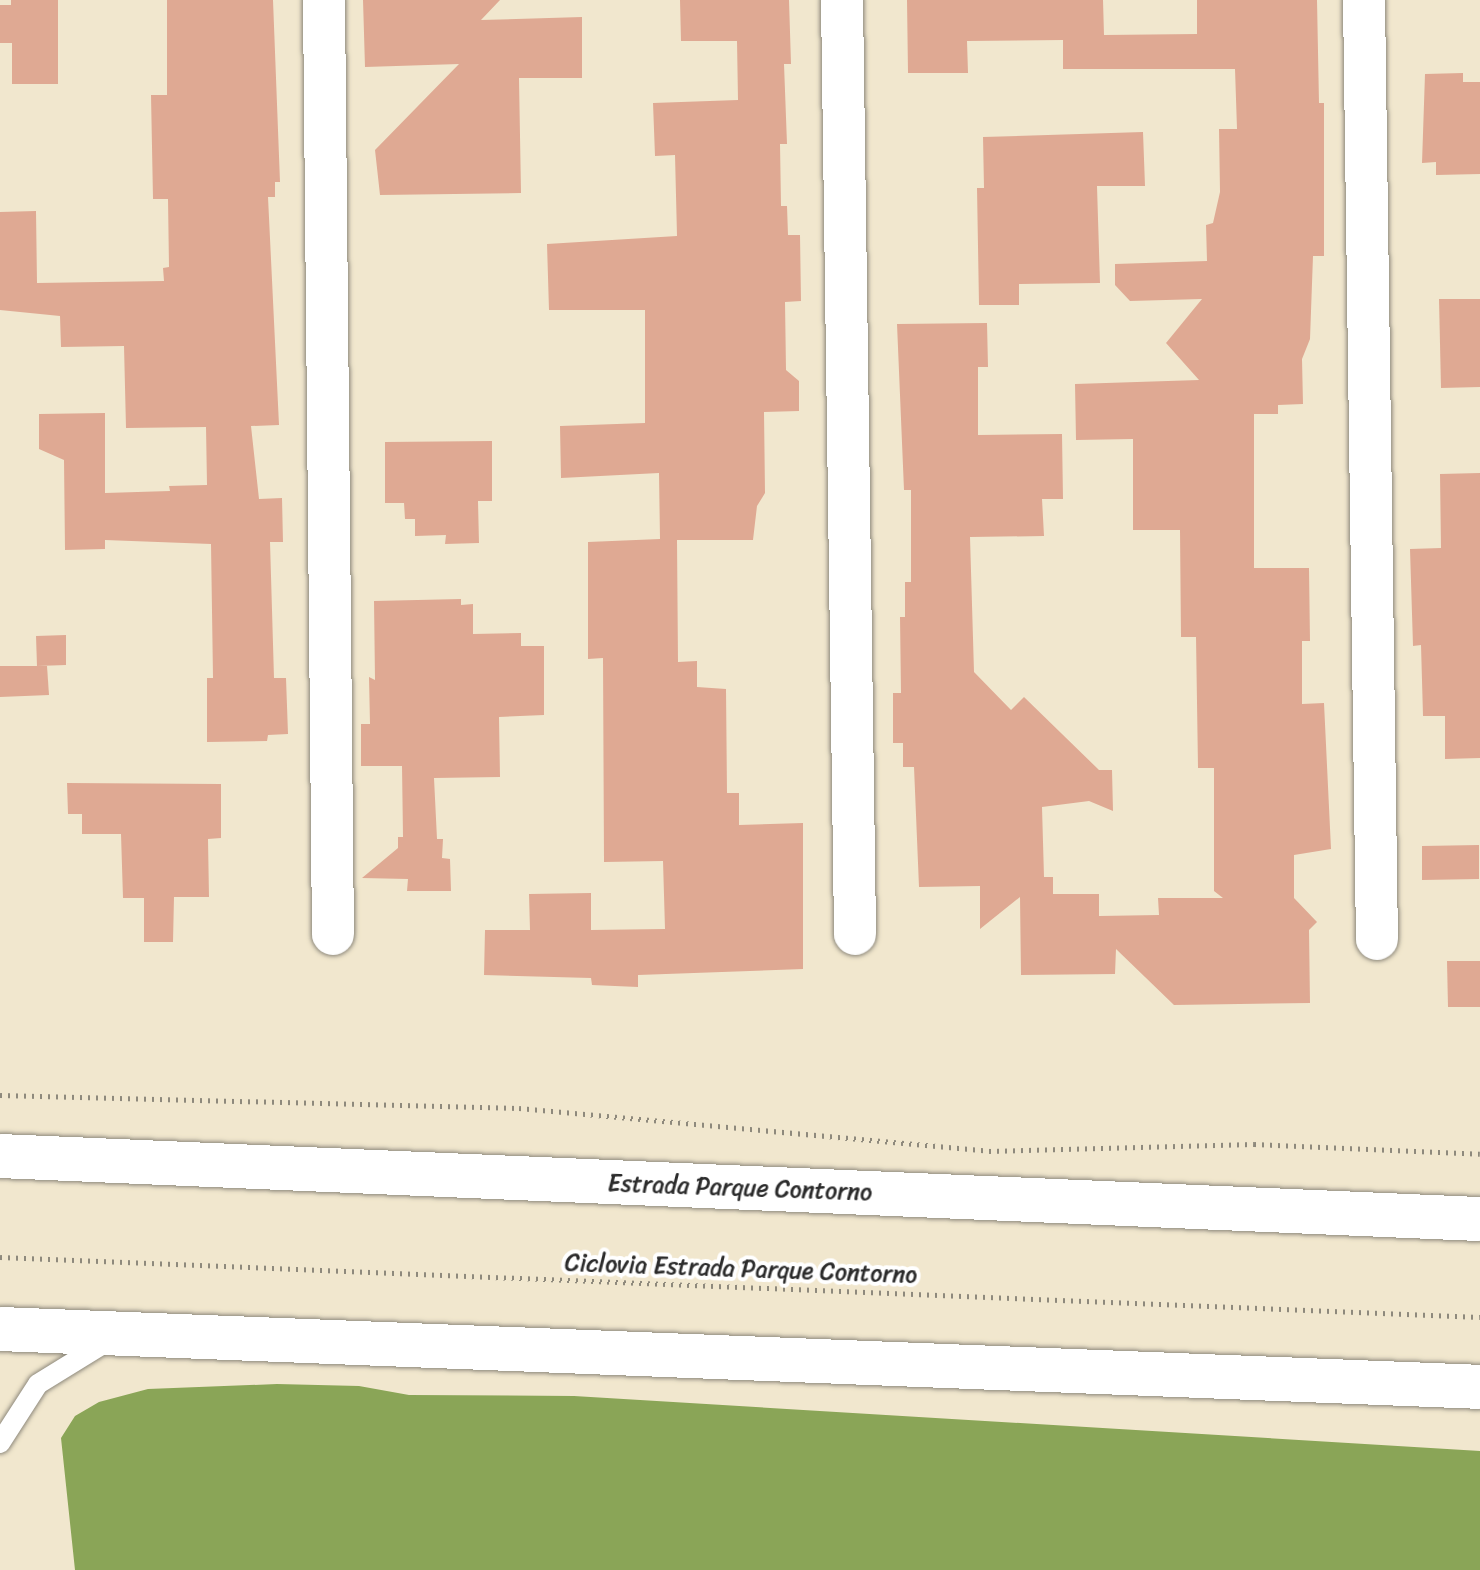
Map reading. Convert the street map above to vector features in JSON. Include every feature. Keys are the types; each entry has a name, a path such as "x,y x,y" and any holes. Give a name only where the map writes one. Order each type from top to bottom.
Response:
{"highway":[{"name":"Estrada Parque Contorno","path":"0,1156 1480,1219"},
{"path":"0,1329 126,1331 1480,1387"}],"street":[{"path":"324,0 333,934"},
{"path":"842,0 855,934"},
{"path":"1364,0 1377,939"}],"lane":[{"path":"0,1443 38,1384 126,1331"}],"path":[{"path":"0,1095 519,1108 989,1151 1254,1144 1480,1154"},
{"name":"Ciclovia Estrada Parque Contorno","path":"0,1257 1480,1317"}],"green space":[{"path":"277,1384 359,1386 409,1395 574,1396 1480,1451 1480,1570 75,1570 61,1438 75,1416 99,1402 148,1389"}],"building":[{"path":"11,0 58,0 58,84 12,84 12,43 0,43 0,5 11,5"},
{"path":"167,0 273,0 280,182 275,182 275,197 268,197 279,425 251,426 259,499 282,498 283,542 270,542 274,678 286,678 288,734 268,735 267,741 207,742 207,678 213,678 211,544 105,540 105,549 65,550 64,460 39,449 39,414 105,413 105,493 170,491 169,486 207,485 206,427 126,428 124,346 61,347 60,316 0,310 0,212 36,211 37,283 164,281 163,268 169,267 168,199 153,199 151,95 167,95"},
{"path":"363,0 500,0 481,20 582,17 582,78 519,78 521,193 380,195 375,150 459,64 365,67"},
{"path":"680,0 789,0 791,64 784,64 787,144 780,144 781,206 787,206 788,235 800,235 801,301 785,302 786,370 799,381 799,411 764,412 765,493 757,506 753,540 677,540 678,662 697,661 697,687 726,689 727,793 739,793 739,825 803,823 803,969 638,975 638,987 592,985 591,978 484,975 485,930 530,930 529,894 591,893 591,930 665,929 663,861 604,862 603,658 588,659 588,542 660,539 659,473 561,478 560,426 645,423 645,310 549,310 547,244 677,236 675,155 655,156 653,103 738,100 737,41 681,41"},
{"path":"907,0 1103,0 1104,35 1197,34 1197,0 1317,0 1319,103 1324,103 1324,256 1313,256 1310,339 1302,359 1303,404 1278,405 1278,414 1254,414 1254,568 1309,568 1310,641 1302,641 1302,704 1324,703 1331,849 1294,855 1294,898 1317,922 1309,930 1310,1003 1174,1005 1116,949 1115,974 1021,975 1020,897 980,929 980,886 919,887 914,767 903,767 903,743 893,743 893,693 901,693 900,617 905,617 905,582 911,582 911,490 904,490 897,324 987,323 988,367 978,367 978,435 1062,434 1063,499 1042,499 1044,536 970,537 974,672 1011,710 1024,697 1099,770 1112,770 1113,811 1089,801 1042,807 1044,877 1053,877 1053,894 1099,894 1099,916 1159,915 1158,898 1223,898 1214,891 1214,768 1198,768 1196,637 1181,637 1180,530 1133,530 1133,439 1076,440 1075,384 1199,380 1166,343 1202,299 1130,301 1115,285 1115,264 1207,261 1206,225 1213,223 1220,192 1219,129 1237,129 1235,69 1063,69 1063,40 967,41 968,73 908,73"},
{"path":"1463,73 1463,82 1480,82 1480,174 1436,175 1436,162 1422,163 1425,74"},
{"path":"1143,132 1145,186 1097,186 1100,283 1019,284 1019,305 979,305 977,188 984,188 983,137"},
{"path":"1439,299 1480,299 1480,387 1441,388"},
{"path":"492,441 492,501 478,501 479,543 445,544 446,535 415,536 415,519 405,519 404,503 385,503 385,442"},
{"path":"1480,473 1480,758 1445,759 1445,716 1423,716 1421,645 1413,646 1410,549 1441,548 1440,474"},
{"path":"461,599 461,605 473,604 473,634 521,633 521,646 544,646 544,715 499,717 500,777 434,778 437,839 443,839 442,858 450,859 451,891 407,891 408,879 362,878 398,848 398,837 403,837 402,766 361,766 361,724 370,724 369,677 375,680 374,601"},
{"path":"66,635 66,665 37,666 36,636"},
{"path":"0,666 47,666 49,695 0,697"},
{"path":"67,783 221,784 221,838 208,839 209,897 174,897 173,942 144,942 144,898 123,898 121,834 82,834 82,814 68,814"},
{"path":"1479,845 1479,879 1422,880 1422,846"},
{"path":"1447,961 1480,961 1480,1007 1448,1007"}]}
